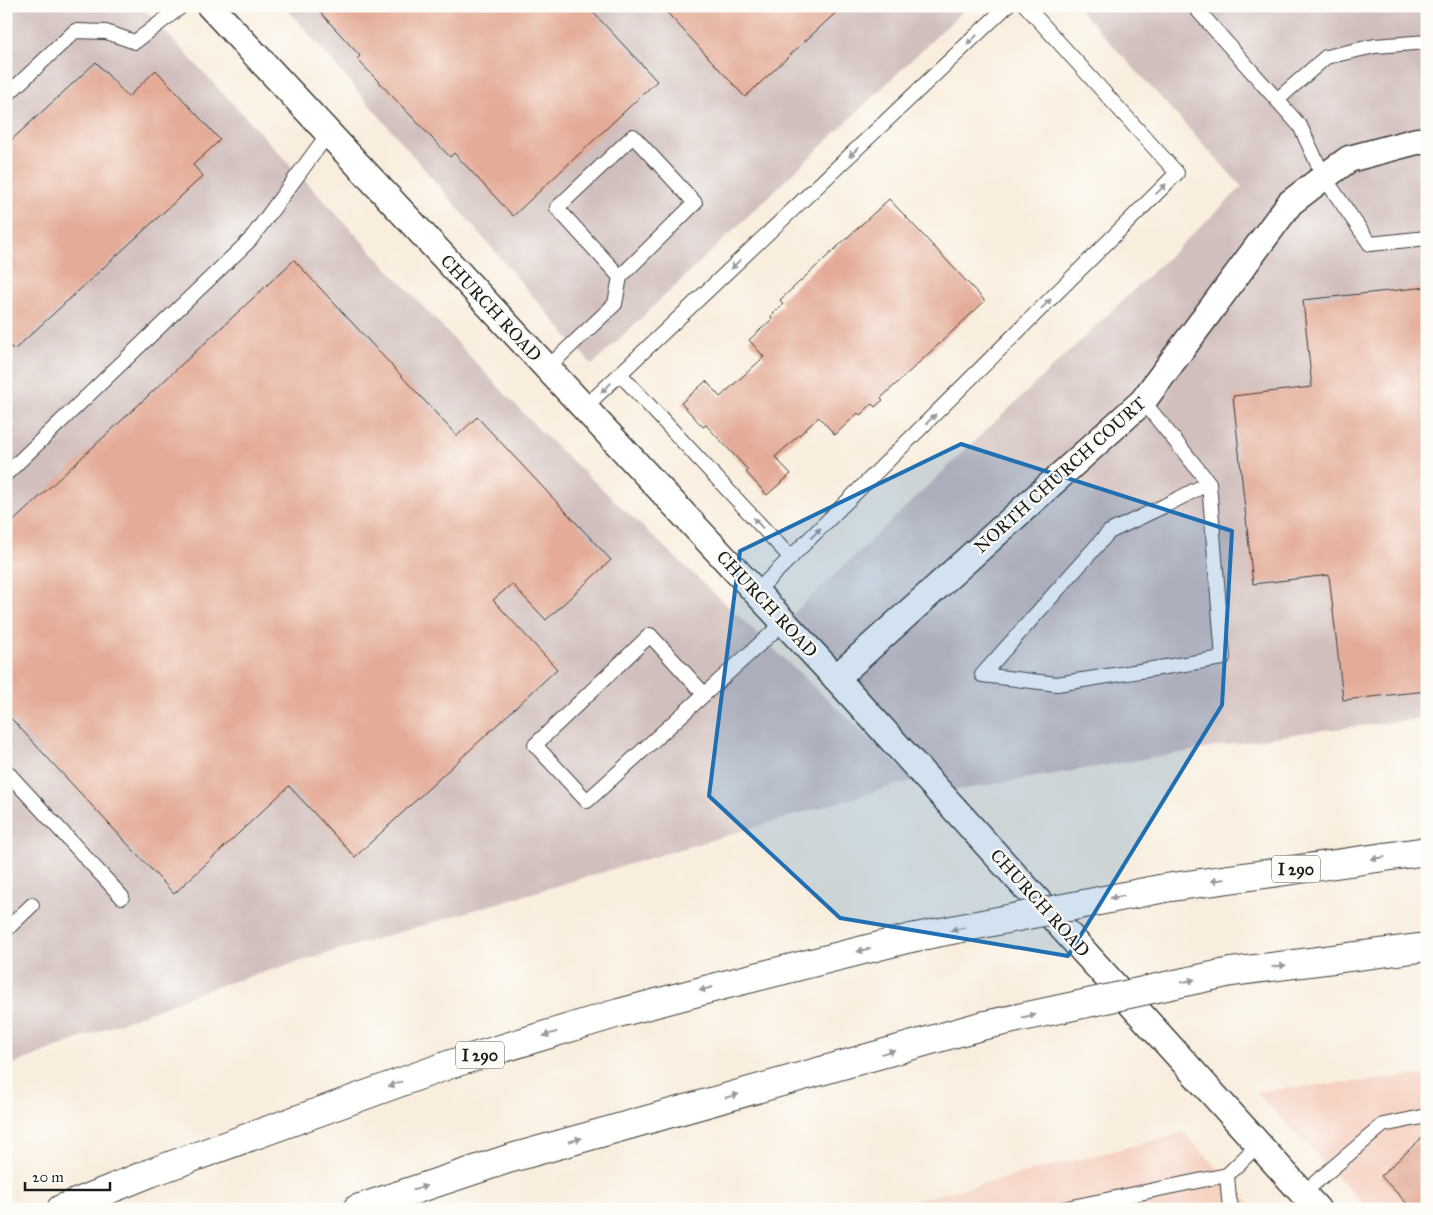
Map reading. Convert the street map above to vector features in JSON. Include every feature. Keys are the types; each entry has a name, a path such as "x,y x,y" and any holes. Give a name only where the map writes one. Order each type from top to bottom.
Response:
{"highway":[{"name":"I 290","path":"61,1209 150,1173 450,1064 615,1014 728,984 911,938 1165,888 1427,851"},
{"path":"357,1209 508,1159 982,1026 1231,972 1427,948"}],"street":[{"name":"CHURCH ROAD","path":"217,9 328,134 836,678 1310,1201"},
{"name":"NORTH CHURCH COURT","path":"836,678 1144,401 1290,203 1324,176 1350,159 1417,141 1427,141"}],"lane":[{"path":"6,96 75,31 106,32 135,42 182,6"},
{"path":"584,408 1007,6"},
{"path":"756,592 1177,173 1026,6"},
{"path":"1194,6 1300,126 1324,176 1370,244 1427,238"},
{"path":"1277,100 1326,57 1375,46 1427,42"},
{"path":"6,474 250,240 328,134"},
{"path":"547,368 615,304 620,277 696,203 633,136 557,208 620,277"},
{"path":"620,374 791,558"},
{"path":"1144,401 1209,482 1223,658 1057,684 982,674 1109,532 1209,482"},
{"path":"704,694 650,636 535,745 587,801 784,622"},
{"path":"6,771 122,897"},
{"path":"6,930 32,905"},
{"path":"1310,1201 1383,1125 1427,1116"},
{"path":"1062,1209 1227,1175 1259,1144"},
{"path":"1227,1175 1229,1199 1232,1209"}],"highlighted area":[{"path":"961,444 1232,531 1222,705 1068,956 840,918 709,796 740,551"}],"shaded area":[{"path":"6,6 141,6 541,432 914,780 214,987 6,1067"},
{"path":"285,6 968,6 592,365"},
{"path":"1077,6 1427,6 1427,718 1300,733 952,791 789,618 1242,187"},
{"path":"1427,1075 1427,1209 1368,1209 1255,1091"},
{"path":"1184,1133 1256,1209 882,1209"}],"building":[{"path":"324,6 593,6 590,9 657,81 513,216 454,153 450,157 357,59 360,56 319,11"},
{"path":"661,6 843,6 745,97"},
{"path":"96,62 128,97 156,70 220,140 193,165 203,176 14,350 6,342 6,145"},
{"path":"889,199 985,301 881,398 883,400 875,407 872,404 860,415 858,413 835,435 819,417 775,457 791,474 767,495 746,472 748,470 706,425 703,427 681,403 706,381 720,397 764,357 749,340 772,319 771,316 783,304 780,300"},
{"path":"294,260 457,436 477,417 611,560 546,620 512,584 493,600 557,669 355,857 289,786 174,894 6,713 6,528"},
{"path":"1427,287 1427,691 1343,700 1329,575 1253,584 1233,396 1312,387 1303,300"},
{"path":"1427,1133 1427,1209 1412,1209 1381,1176"}]}
